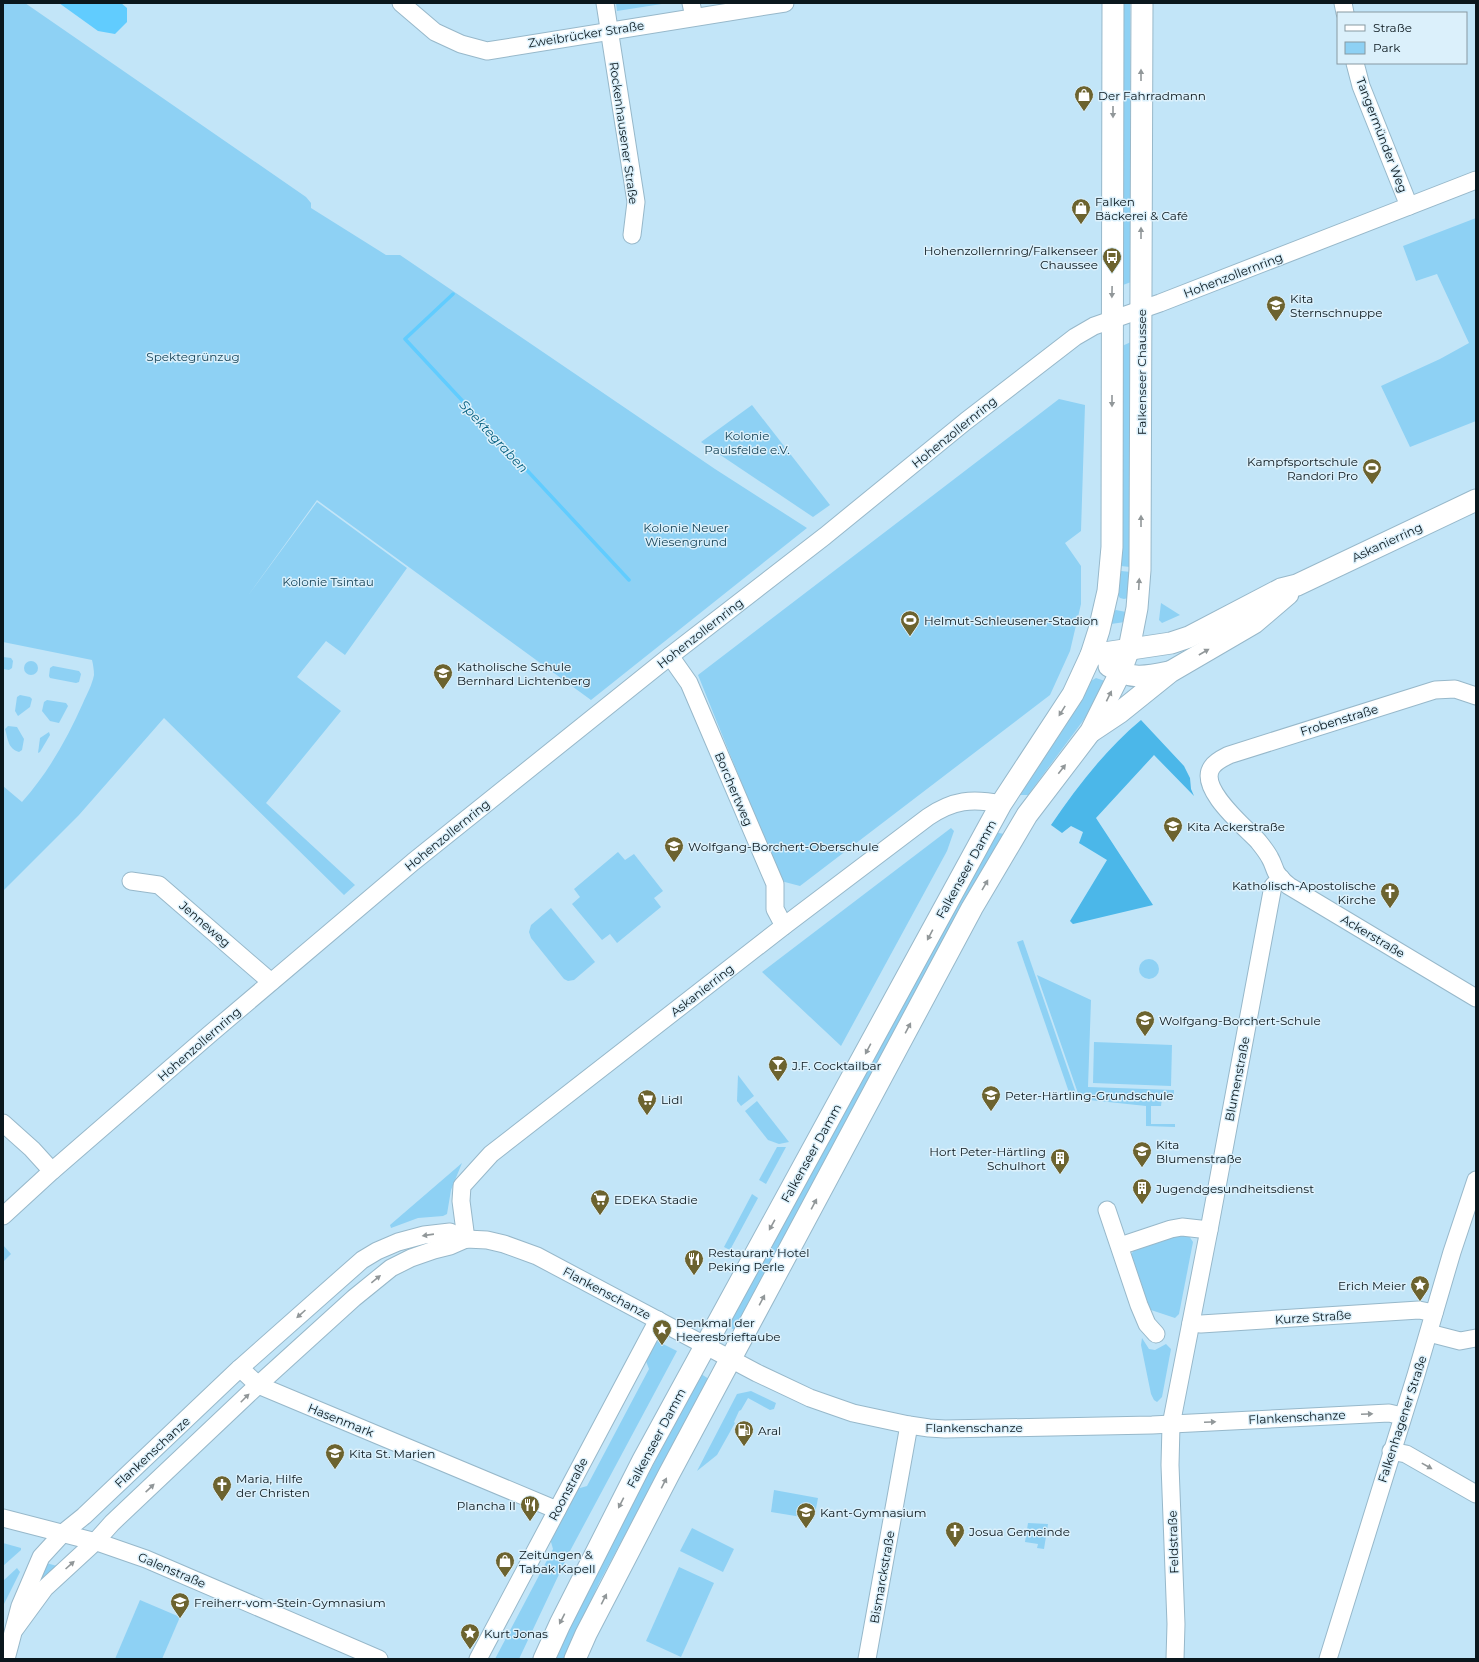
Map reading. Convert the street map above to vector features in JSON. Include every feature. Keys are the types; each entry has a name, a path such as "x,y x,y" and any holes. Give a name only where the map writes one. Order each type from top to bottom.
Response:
{"main road":[{"path":"1113,3 1112,547 1106,602 1091,655 1120,673"},
{"name":"Falkenseer Chaussee","path":"1092,731 1120,673 1129,649 1137,608 1140,560 1142,3"},
{"name":"Askanierring","path":"1091,655 1171,644 1188,637 1281,589 1297,585 1476,500"},
{"name":"Askanierring","path":"1092,731 1119,713 1170,672 1254,623 1297,585"},
{"path":"1106,602 1137,608"},
{"name":"Falkenseer Damm","path":"544,1659 560,1624 643,1460 1001,804 1073,694 1091,655"},
{"name":"Askanierring","path":"1120,673 1139,676 1170,672"},
{"name":"Falkenseer Damm","path":"575,1659 586,1634 665,1481 972,908 1027,816 1092,731"},
{"path":"1001,804 1027,816"}],"street":[{"name":"Zweibrücker Straße","path":"401,3 435,32 461,44 486,51 608,30 693,10 785,3"},
{"name":"Rockenhausener Straße","path":"605,3 636,202 632,235"},
{"name":"Tangermünder Weg","path":"1355,64 1361,86 1409,206"},
{"name":"Hohenzollernring","path":"3,1216 52,1171 270,982 413,862 670,656 825,536 966,421 1075,337 1094,326 1141,310 1476,180"},
{"name":"Borchertweg","path":"670,656 689,683 775,884 775,909 784,926"},
{"name":"Frobenstraße","path":"1209,772 1219,760 1229,755 1435,690 1455,689 1476,696"},
{"name":"Ackerstraße","path":"1209,772 1210,785 1217,797 1258,842 1270,858 1276,872 1289,886 1476,998"},
{"name":"Askanierring","path":"466,1239 461,1201 462,1186 491,1154 784,926 942,807 962,801 980,800 1001,804"},
{"name":"Blumenstraße","path":"1171,1425 1210,1230 1273,886 1281,878"},
{"name":"Jenneweg","path":"131,881 159,885 270,982"},
{"path":"3,1123 32,1149 52,1171"},
{"name":"Falkenhagener Straße","path":"1328,1659 1391,1451 1476,1180"},
{"path":"1107,1210 1139,1305 1147,1324 1156,1334"},
{"path":"1120,1246 1182,1227 1210,1230"},
{"name":"Flankenschanze","path":"4,1659 15,1629 20,1606 42,1557 63,1533 84,1516 240,1368 349,1271 377,1251 398,1242 424,1235 450,1232 466,1239 487,1240 504,1244 537,1256 706,1346 810,1398 853,1413 909,1425 930,1428 946,1428 1171,1425 1389,1413 1402,1416"},
{"name":"Flankenschanze","path":"15,1629 45,1588 258,1385 358,1294 391,1268 411,1258 450,1246 466,1239"},
{"path":"377,1251 391,1268"},
{"name":"Kurze Straße","path":"1192,1323 1202,1324 1419,1310 1434,1313"},
{"name":"Roonstraße","path":"478,1659 658,1320"},
{"path":"1429,1333 1460,1341 1476,1338"},
{"path":"240,1368 258,1385"},
{"name":"Hasenmark","path":"258,1385 557,1510"},
{"name":"Bismarckstraße","path":"867,1659 909,1425"},
{"name":"Feldstraße","path":"1171,1425 1170,1465 1176,1624 1175,1659"},
{"path":"1391,1451 1406,1454 1476,1494"},
{"name":"Galenstraße","path":"3,1518 95,1542 146,1559 379,1659"}],"green space":[{"name":"Spektegrünzug","path":"3,3 25,3 306,197 311,203 311,208 386,255 400,255 715,469 807,528 591,700 317,500 247,597 317,502 407,568 345,655 326,641 297,677 341,711 266,803 355,885 344,895 164,718 79,815 3,891 3,786 22,802 49,767 64,742 88,693 94,675 92,660 3,642"},
{"path":"616,3 668,3 617,11"},
{"path":"1123,3 1130,3 1131,282 1123,285"},
{"path":"1476,218 1476,421 1410,447 1381,386 1440,359 1469,343 1437,274 1416,281 1403,246"},
{"path":"1131,342 1130,567 1121,566 1122,346"},
{"name":"Helmut-Schleusener-Stadion","path":"1059,399 1085,405 1081,531 1065,543 1081,566 1081,604 1070,651 1050,695 800,886 781,881 698,675"},
{"name":"Kolonie Paulsfelde e.V.","path":"752,405 830,505 813,517 701,442"},
{"path":"1121,571 1131,572 1128,598 1124,599 1120,598 1118,595"},
{"path":"1161,603 1180,615 1162,623 1159,620"},
{"path":"1114,611 1126,612 1125,622 1111,624"},
{"path":"3,657 11,658 13,661 12,668 9,670 3,669"},
{"path":"28,661 34,661 38,665 38,671 34,675 28,675 24,671 24,665"},
{"path":"53,666 79,671 81,674 79,682 76,683 50,678 50,668"},
{"path":"1096,678 1105,681 1088,714 1028,795 1019,795 1064,728 1091,681"},
{"path":"20,695 30,697 32,699 30,707 18,716 15,711 17,697"},
{"path":"47,700 66,703 68,706 59,723 50,721 42,711 44,702"},
{"path":"8,726 17,727 24,739 22,750 19,752 15,751 9,743 5,729"},
{"path":"49,732 50,735 38,753 40,738"},
{"path":"951,828 954,831 947,851 841,1046 762,972"},
{"path":"994,832 1004,834 735,1330 727,1326"},
{"path":"618,852 625,860 634,854 663,891 654,898 661,907 617,943 610,934 602,940 572,904 580,897 574,889"},
{"path":"551,908 595,962 574,980 568,981 564,979 531,938 529,932 531,925"},
{"path":"1023,940 1077,1096 1071,1098 1017,942"},
{"path":"1149,959 1156,962 1159,969 1156,976 1149,979 1142,976 1139,969 1142,962"},
{"path":"1037,975 1091,1000 1088,1087 1174,1090 1174,1099 1162,1098 1161,1106 1151,1106 1151,1124 1175,1124 1175,1127 1146,1126 1146,1106 1080,1099"},
{"path":"1094,1042 1172,1045 1171,1086 1093,1083"},
{"path":"738,1075 754,1096 741,1106 737,1101"},
{"path":"757,1101 789,1142 779,1144 768,1140 745,1111"},
{"path":"777,1147 786,1147 766,1184 759,1180"},
{"path":"462,1163 451,1190 447,1214 443,1216 418,1218 391,1228 390,1225"},
{"path":"752,1194 758,1198 730,1250 724,1247"},
{"path":"1179,1235 1189,1236 1193,1242 1179,1314 1175,1318 1151,1310 1147,1306 1131,1256 1133,1251"},
{"path":"3,1245 11,1254 3,1262"},
{"path":"1142,1338 1149,1349 1155,1350 1166,1344 1171,1349 1162,1397 1157,1402 1151,1394 1141,1345"},
{"path":"653,1339 677,1351 570,1551 519,1659 495,1659 553,1549 549,1535 573,1490 587,1486 649,1369 644,1356"},
{"path":"701,1374 709,1379 599,1583 565,1659 555,1659 593,1579"},
{"path":"751,1391 776,1403 774,1409 770,1410 748,1398 739,1411 734,1422 735,1423 717,1455 697,1471 737,1394"},
{"path":"774,1490 818,1498 814,1519 771,1512"},
{"path":"1028,1523 1048,1524 1044,1549 1037,1548 1038,1544 1025,1542"},
{"path":"692,1528 734,1549 723,1572 680,1551"},
{"path":"3,1543 21,1548 21,1550 3,1566"},
{"path":"46,1563 61,1567 23,1607"},
{"path":"679,1567 714,1583 681,1657 646,1641"},
{"path":"17,1568 20,1572 3,1606 3,1581"},
{"path":"140,1600 180,1617 162,1659 115,1659"}],"shaded area":[{"path":"59,3 121,3 127,8 127,22 115,34 98,31"},
{"path":"1141,720 1184,766 1190,778 1191,789 1194,796 1154,755 1096,818 1153,905 1073,924 1070,921 1107,860 1079,843 1083,832 1071,826 1062,833 1051,825 1104,756"}],"waterway":[{"name":"Spektegraben","path":"453,294 405,339 629,580"}],"place":[{"name":"Der Fahrradmann","path":"1084,112"},
{"name":"Falken Bäckerei & Café","path":"1081,225"},
{"name":"Hohenzollernring/Falkenseer Chaussee","path":"1112,274"},
{"name":"Kita Sternschnuppe","path":"1276,322"},
{"name":"Kampfsportschule Randori Pro","path":"1372,485"},
{"name":"Helmut-Schleusener-Stadion","path":"910,637"},
{"name":"Katholische Schule Bernhard Lichtenberg","path":"443,690"},
{"name":"Kita Ackerstraße","path":"1173,843"},
{"name":"Wolfgang-Borchert-Oberschule","path":"674,863"},
{"name":"Katholisch-Apostolische Kirche","path":"1390,909"},
{"name":"Wolfgang-Borchert-Schule","path":"1145,1037"},
{"name":"J.F. Cocktailbar","path":"778,1082"},
{"name":"Peter-Härtling-Grundschule","path":"991,1112"},
{"name":"Lidl","path":"647,1116"},
{"name":"Kita Blumenstraße","path":"1142,1168"},
{"name":"Hort Peter-Härtling Schulhort","path":"1060,1175"},
{"name":"Jugendgesundheitsdienst","path":"1142,1205"},
{"name":"EDEKA Stadie","path":"600,1216"},
{"name":"Restaurant Hotel Peking Perle","path":"694,1276"},
{"name":"Erich Meier","path":"1420,1302"},
{"name":"Denkmal der Heeresbrieftaube","path":"662,1346"},
{"name":"Aral","path":"744,1447"},
{"name":"Kita St. Marien","path":"335,1470"},
{"name":"Maria, Hilfe der Christen","path":"222,1502"},
{"name":"Plancha II","path":"530,1522"},
{"name":"Kant-Gymnasium","path":"806,1529"},
{"name":"Josua Gemeinde","path":"955,1548"},
{"name":"Zeitungen & Tabak Kapell","path":"505,1578"},
{"name":"Freiherr-vom-Stein-Gymnasium","path":"180,1619"},
{"name":"Kurt Jonas","path":"470,1650"}],"park label":[{"name":"Kolonie Neuer Wiesengrund","path":"686,534"},
{"name":"Kolonie Tsintau","path":"328,581"}]}
